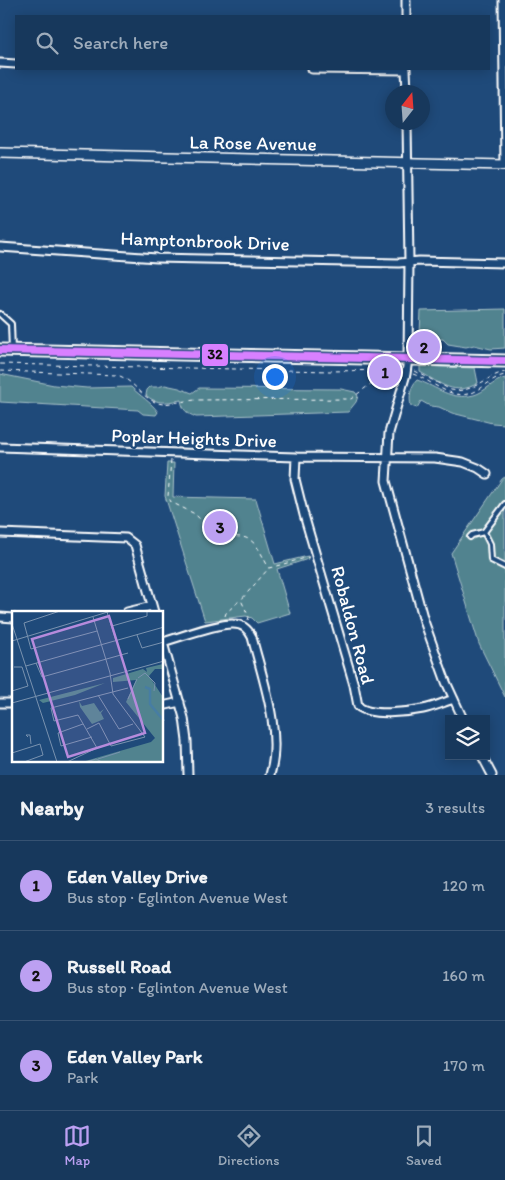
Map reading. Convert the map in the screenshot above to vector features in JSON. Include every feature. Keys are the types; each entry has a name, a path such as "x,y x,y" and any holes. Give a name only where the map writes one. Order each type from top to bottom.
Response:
{"main road":[{"path":"0,350 505,361"}],"street":[{"path":"406,0 406,15"},
{"path":"503,0 505,165"},
{"path":"0,64 15,64"},
{"path":"406,70 407,85"},
{"path":"407,130 408,358 406,374 389,433 386,481 424,621 438,662 461,715"},
{"name":"La Rose Avenue","path":"0,153 505,165"},
{"name":"Hamptonbrook Drive","path":"0,247 157,258 505,263"},
{"name":"Poplar Heights Drive","path":"0,447 171,454 435,458 454,460 471,465 487,474"},
{"name":"Robaldon Road","path":"296,457 296,485 354,685 358,706 365,711 398,712 423,709 454,699"},
{"path":"0,533 126,538 135,545 153,609 136,611"},
{"path":"164,640 224,625 234,624 245,627 252,637 270,708 274,737 274,755 270,775"},
{"path":"164,644 180,702 187,740 188,775"},
{"path":"164,706 180,702"},
{"path":"484,760 492,775"}],"lane":[{"path":"0,314 11,324 12,350"},
{"path":"470,537 472,534 484,532 505,504"},
{"path":"484,532 490,544 491,560 505,567"}],"path":[{"path":"0,364 321,371 396,370"},
{"path":"0,371 117,375 129,380 148,398 163,404 195,400 351,399 377,379 391,374 399,374"},
{"path":"415,371 451,390 458,391 475,388 495,374 505,372"},
{"path":"412,374 449,392 464,395 475,392 493,380 505,375"},
{"path":"171,454 168,496 171,502 195,514 216,536 248,539 258,548 269,568"},
{"path":"225,616 269,568 316,555"},
{"path":"241,600 249,618 245,627"}],"green space":[{"path":"505,309 505,348 491,349 474,345 466,347 448,344 443,339 425,340 420,334 421,311"},
{"path":"420,366 475,368 478,383 462,389 448,387 420,372"},
{"path":"0,374 54,385 87,388 131,387 158,412 156,415 143,414 138,410 0,402"},
{"path":"505,378 505,424 492,423 452,413 421,401 417,408 411,406 411,392 417,380 451,395 466,396 478,394"},
{"path":"165,385 192,393 199,388 341,389 355,392 358,396 348,412 196,417 186,411 181,400 158,402 146,395 150,387"},
{"path":"167,463 174,463 173,497 256,499 275,564 308,556 308,559 277,569 290,613 257,623 252,618 246,616 205,621 165,496"},
{"path":"505,477 505,697 479,644 451,553"}],"transit line":[{"name":"32","path":"0,350 505,361"}],"place":[{"name":"Russell Road","path":"424,347"},
{"name":"Eden Valley Drive","path":"385,372"},
{"name":"Eden Valley Park","path":"220,527"}]}
